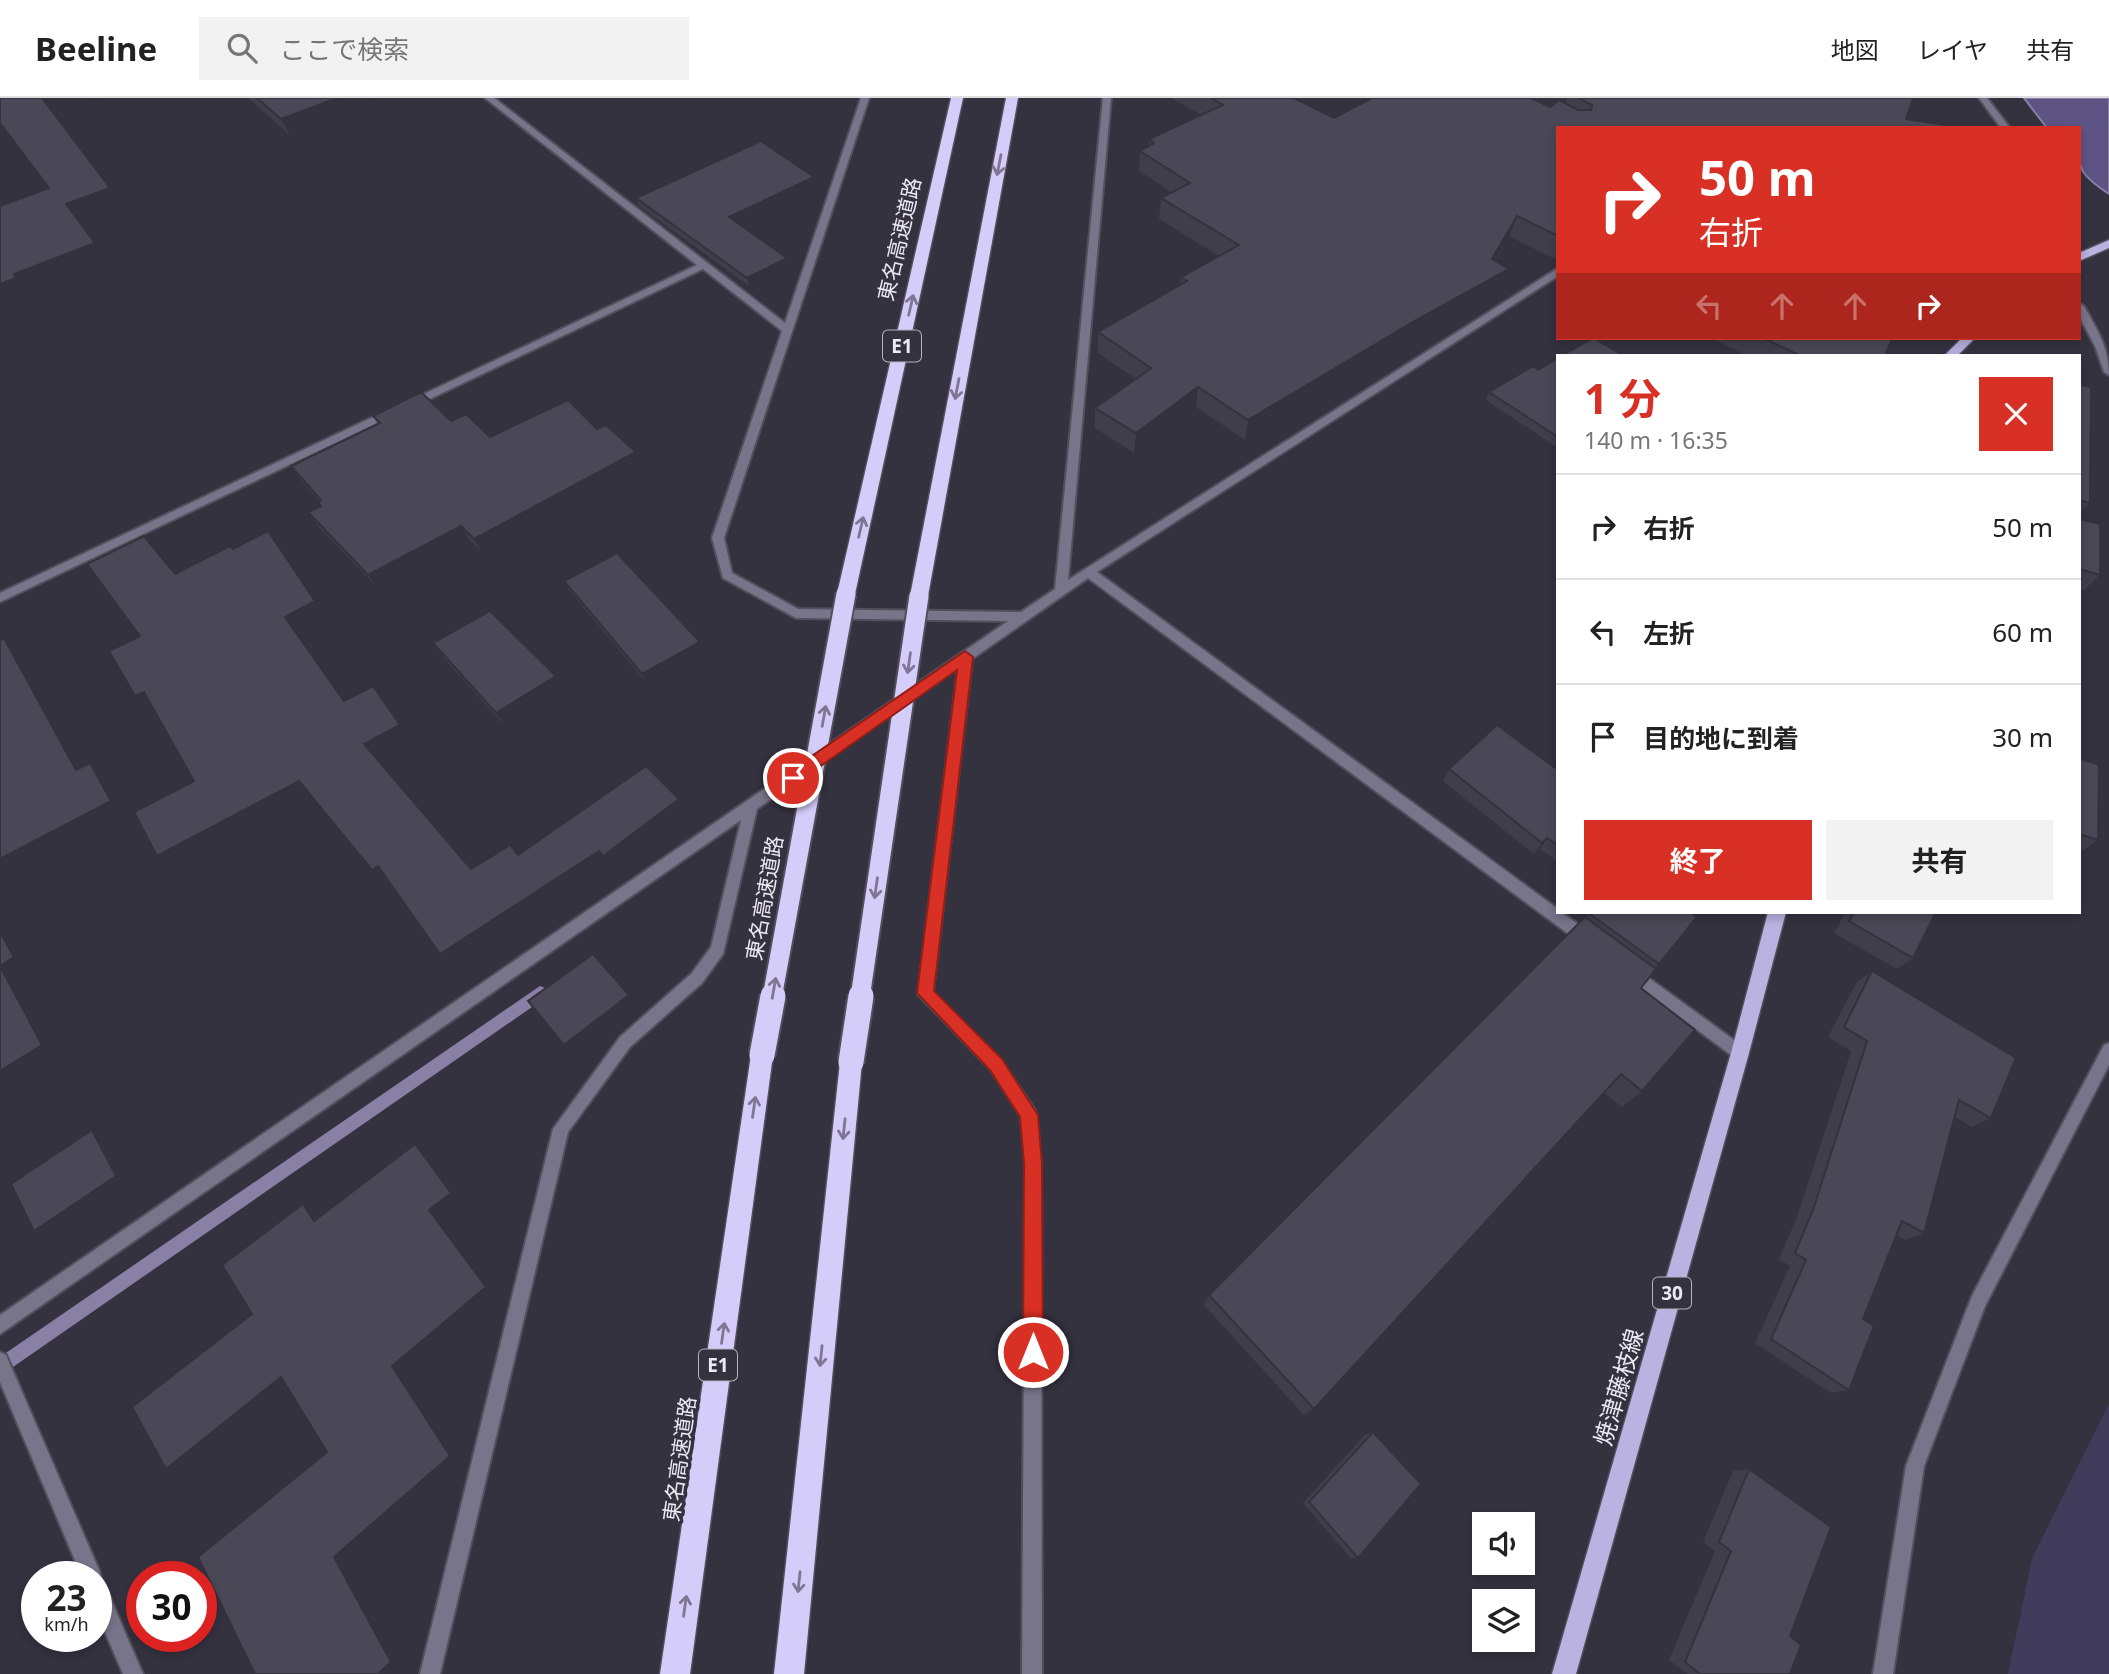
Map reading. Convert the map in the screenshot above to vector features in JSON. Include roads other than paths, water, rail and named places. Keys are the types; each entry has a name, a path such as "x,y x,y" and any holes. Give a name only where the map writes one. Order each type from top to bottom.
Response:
{"highway":[{"name":"東名高速道路","path":"675,1674 762,1055 846,594 957,98"},
{"path":"789,1674 851,1062 919,596 1012,98"}],"main road":[{"path":"2083,255 2109,244"},
{"path":"1952,354 1967,340"},
{"name":"焼津藤枝線","path":"1564,1674 1740,1053 1776,914"}],"street":[{"path":"489,98 787,330"},
{"path":"865,98 718,538 727,575 796,613 1022,617"},
{"path":"1060,591 1107,98"},
{"path":"1983,98 2004,126"},
{"path":"0,598 704,265"},
{"path":"0,1325 1088,572 1556,272"},
{"path":"2081,310 2100,346 2109,372"},
{"path":"1088,572 1594,945"},
{"path":"965,657 925,993 996,1065 1029,1115 1033,1164 1032,1674"},
{"path":"430,1674 561,1129 625,1042 697,978 718,949 750,808"},
{"path":"1616,961 1740,1053"},
{"path":"1883,1674 1915,1466 1978,1302 2109,1050"},
{"path":"0,1361 85,1561"},
{"path":"112,1625 133,1674"}],"waterway":[{"path":"0,1367 540,993"}]}
